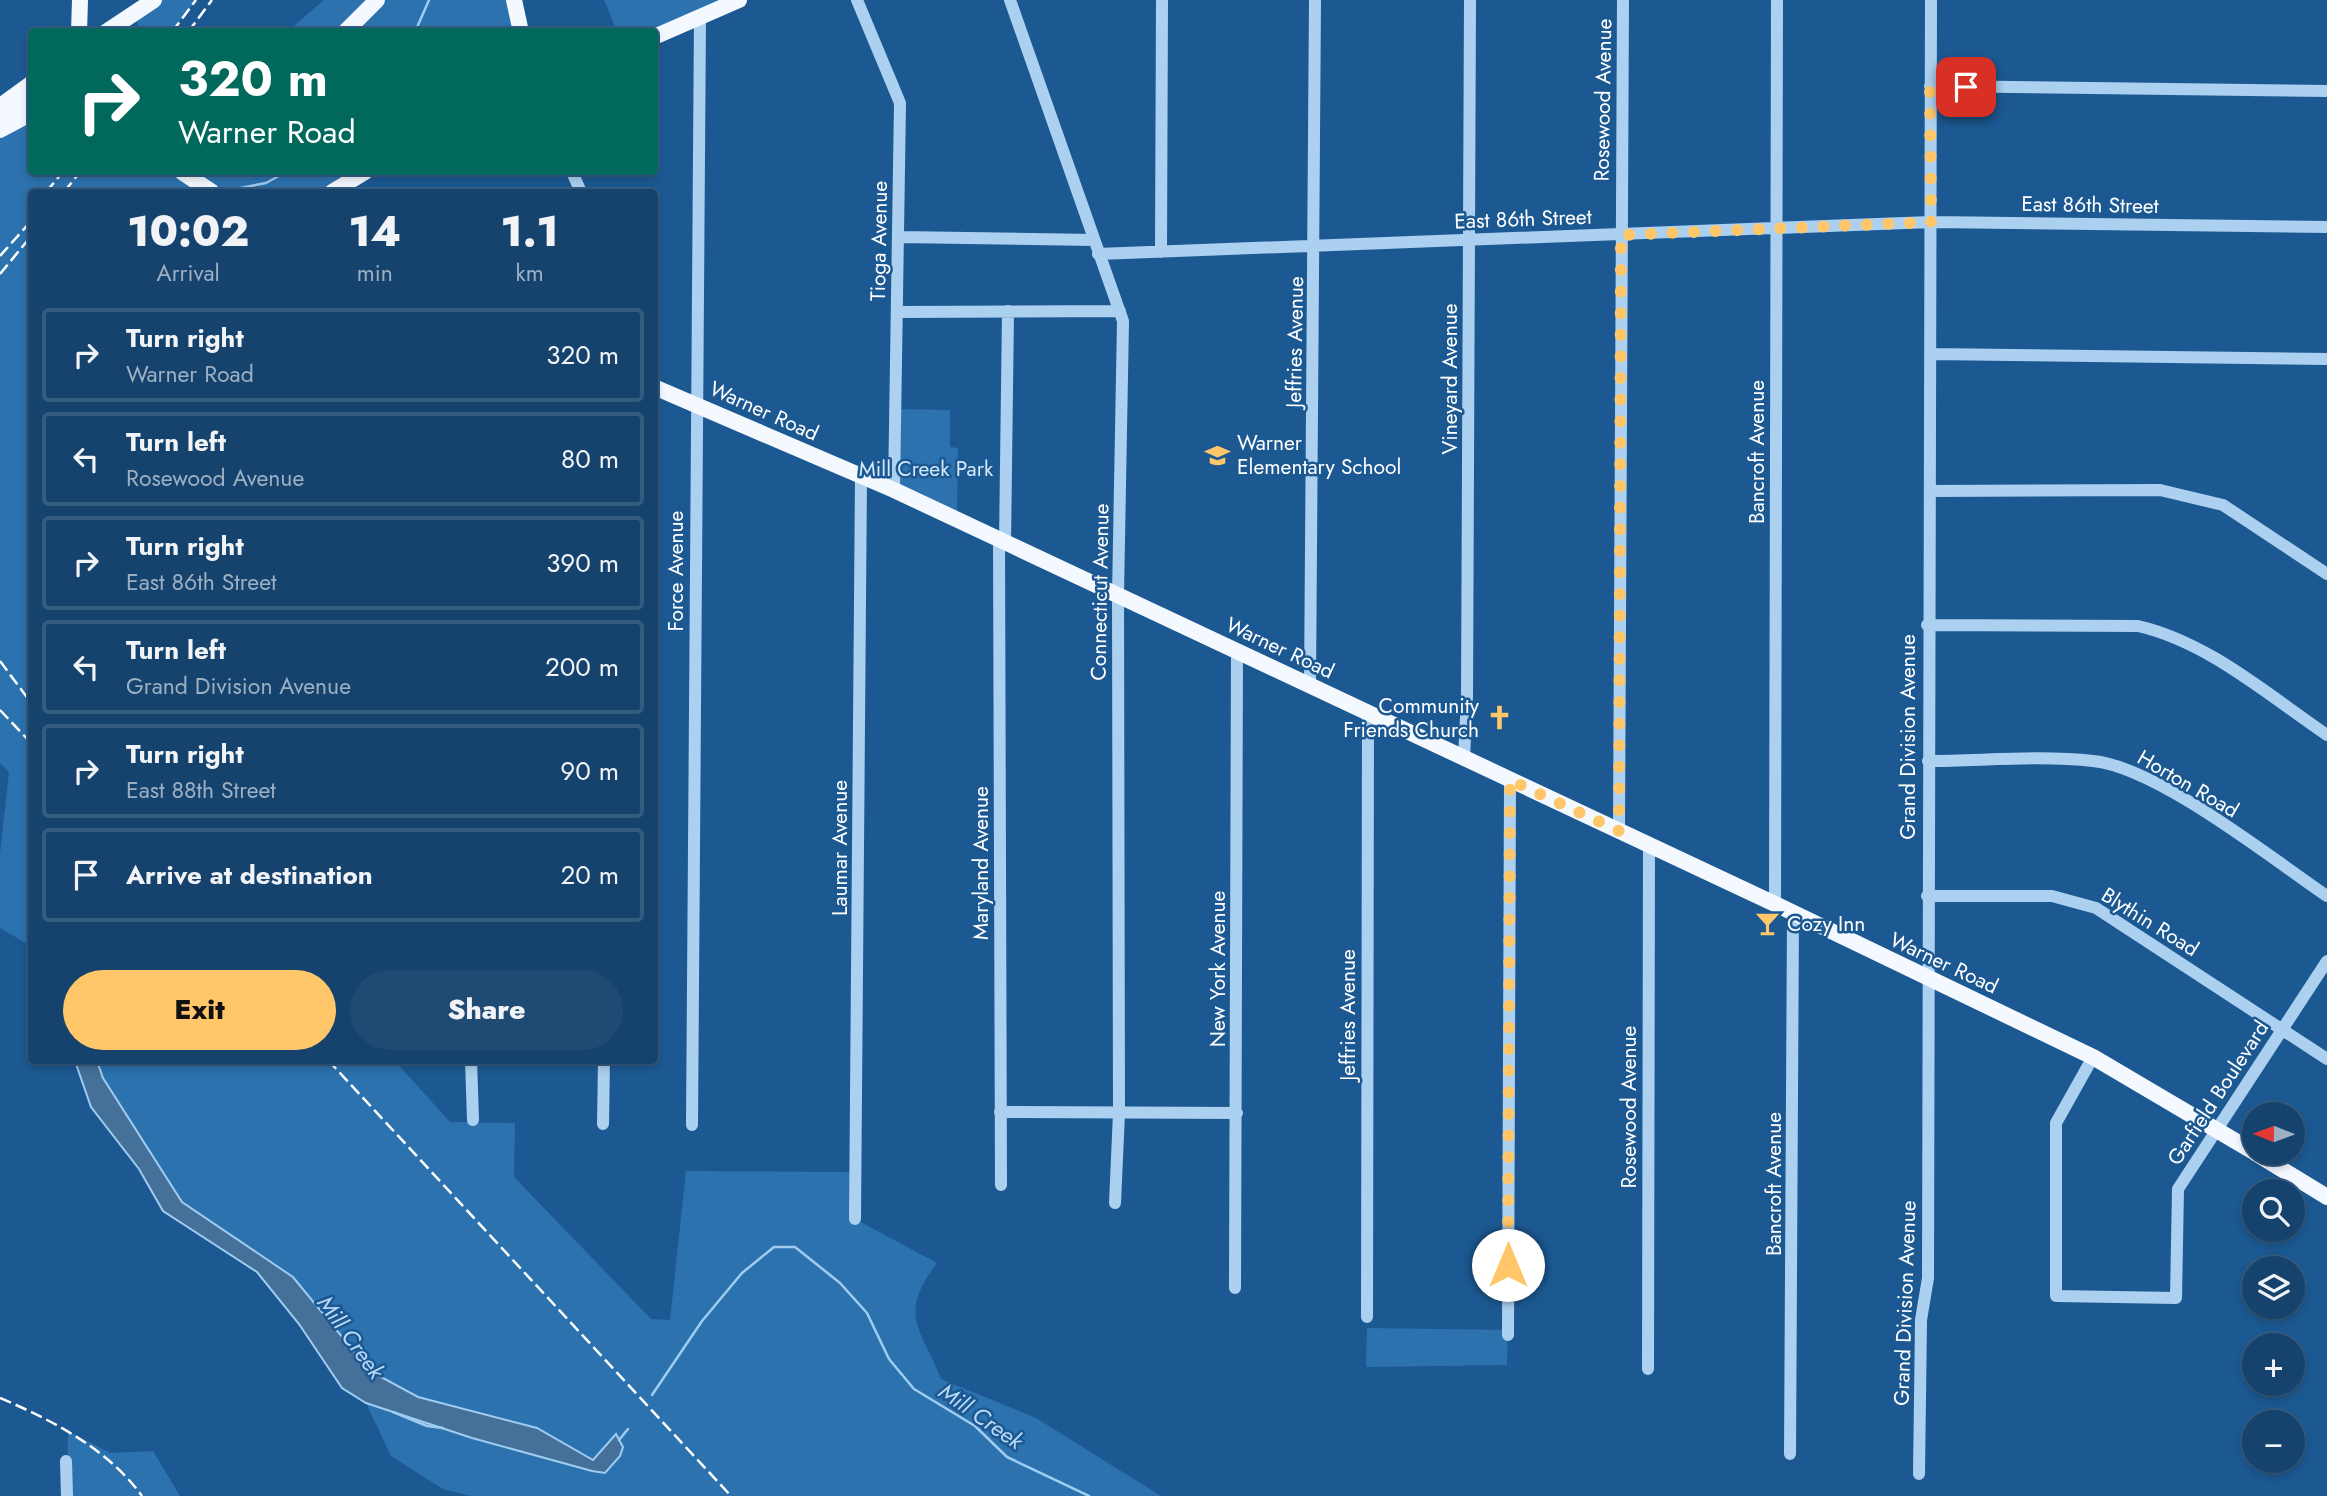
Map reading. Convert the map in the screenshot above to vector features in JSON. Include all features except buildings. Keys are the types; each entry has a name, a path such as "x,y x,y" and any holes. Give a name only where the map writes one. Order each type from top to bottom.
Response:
{"main road":[{"path":"79,28 80,0"},
{"path":"112,28 154,0"},
{"path":"349,28 377,0"},
{"path":"514,0 520,28"},
{"path":"658,35 739,0"},
{"path":"0,106 28,86"},
{"path":"0,118 28,101"},
{"path":"0,130 28,115"},
{"path":"186,175 208,189"},
{"path":"337,189 360,175"},
{"name":"Warner Road","path":"658,389 894,490 1775,904 1793,915 2093,1057 2242,1145"},
{"name":"Warner Road","path":"2276,1166 2327,1197"}],"street":[{"name":"Tioga Avenue","path":"857,0 900,103 894,490"},
{"name":"Connecticut Avenue","path":"1010,0 1123,321 1118,595 1119,1112 1115,1203"},
{"path":"1161,252 1162,0"},
{"name":"Jeffries Avenue","path":"1310,685 1315,0"},
{"name":"Vineyard Avenue","path":"1464,758 1467,697 1470,0"},
{"name":"Rosewood Avenue","path":"1619,831 1623,0"},
{"name":"Bancroft Avenue","path":"1775,904 1777,0"},
{"name":"Grand Division Avenue","path":"1919,1474 1921,1320 1928,1278 1927,625 1930,491 1931,0"},
{"name":"Force Avenue","path":"692,1125 700,17"},
{"path":"1930,86 2327,91"},
{"name":"East 86th Street","path":"1098,254 1931,222 2327,228"},
{"path":"899,237 1093,240"},
{"name":"Maryland Avenue","path":"1000,1185 1002,543 1008,311"},
{"path":"897,312 1120,311"},
{"path":"1930,354 2327,359"},
{"name":"Laumar Avenue","path":"855,1219 862,477"},
{"path":"1930,491 2160,490 2193,495 2223,505 2327,574"},
{"path":"1927,625 2138,626 2168,633 2203,652 2327,734"},
{"name":"New York Avenue","path":"1235,1288 1237,651"},
{"name":"Jeffries Avenue","path":"1367,1317 1368,714"},
{"name":"Horton Road","path":"1928,761 2094,761 2124,768 2188,802 2327,896"},
{"path":"1508,1335 1510,780"},
{"name":"Rosewood Avenue","path":"1648,1369 1649,846"},
{"name":"Blythin Road","path":"1927,896 2052,897 2096,908 2327,1059"},
{"name":"Bancroft Avenue","path":"1790,1454 1793,915"},
{"name":"Garfield Boulevard","path":"2093,1057 2056,1123 2056,1296 2176,1298 2178,1189 2327,961"},
{"path":"471,1064 473,1120"},
{"path":"603,1124 604,1064"},
{"path":"1000,1112 1237,1113"},
{"path":"66,1461 68,1496"}],"green space":[{"path":"154,0 196,0 174,28 138,28 135,13"},
{"path":"324,0 514,0 520,28 292,28"},
{"path":"604,0 739,0 658,30 658,28 616,28"},
{"path":"28,115 28,175 360,175 337,189 28,189 28,944 0,928 0,854 9,772 0,763 0,130"},
{"name":"Mill Creek Park","path":"895,409 950,410 950,447 958,448 957,521 894,490"},
{"path":"98,1064 398,1064 450,1122 515,1123 514,1177 651,1319 670,1320 686,1171 856,1172 855,1219 937,1263 925,1281 915,1309 920,1333 941,1379 1036,1418 1161,1496 471,1496 443,1489 391,1456 366,1403 472,1438 592,1471 615,1434 594,1460 537,1428 418,1397 370,1371 293,1277 182,1202 103,1078"},
{"path":"1367,1328 1508,1330 1507,1365 1366,1367"},
{"path":"68,1431 110,1453 153,1451 180,1496 67,1496"}],"shaded area":[{"path":"76,1064 98,1064 103,1078 182,1202 293,1277 370,1371 418,1397 537,1428 593,1460 616,1434 623,1447 620,1456 605,1473 592,1471 472,1438 366,1403 342,1388 299,1324 257,1272 163,1211 139,1169 91,1107"}],"waterway":[{"name":"Mill Creek","path":"417,28 429,0"},
{"name":"Mill Creek","path":"235,189 266,183 281,175"},
{"name":"Mill Creek","path":"652,1395 702,1321 742,1273 774,1247 795,1247 840,1283 867,1313 889,1359 914,1389 975,1426 1007,1457 1089,1496"},
{"name":"Mill Creek","path":"393,1412 427,1426 443,1428"},
{"name":"Mill Creek","path":"619,1440 628,1429"}],"railway":[{"path":"175,28 196,0"},
{"path":"191,28 212,0"},
{"path":"49,189 60,175"},
{"path":"66,189 78,175"},
{"path":"0,256 28,224"},
{"path":"0,274 28,240"},
{"path":"0,661 28,699"},
{"path":"0,710 28,740"},
{"path":"332,1064 731,1496"},
{"path":"0,1398 59,1426 96,1450 113,1464 142,1496"}],"place":[{"name":"Warner Elementary School","path":"1217,455"},
{"name":"Community Friends Church","path":"1499,718"},
{"name":"Cozy Inn","path":"1767,924"}],"route":[{"path":"1508,1265 1510,780 1619,831 1621,235 1931,222 1930,86 1966,87"}]}
